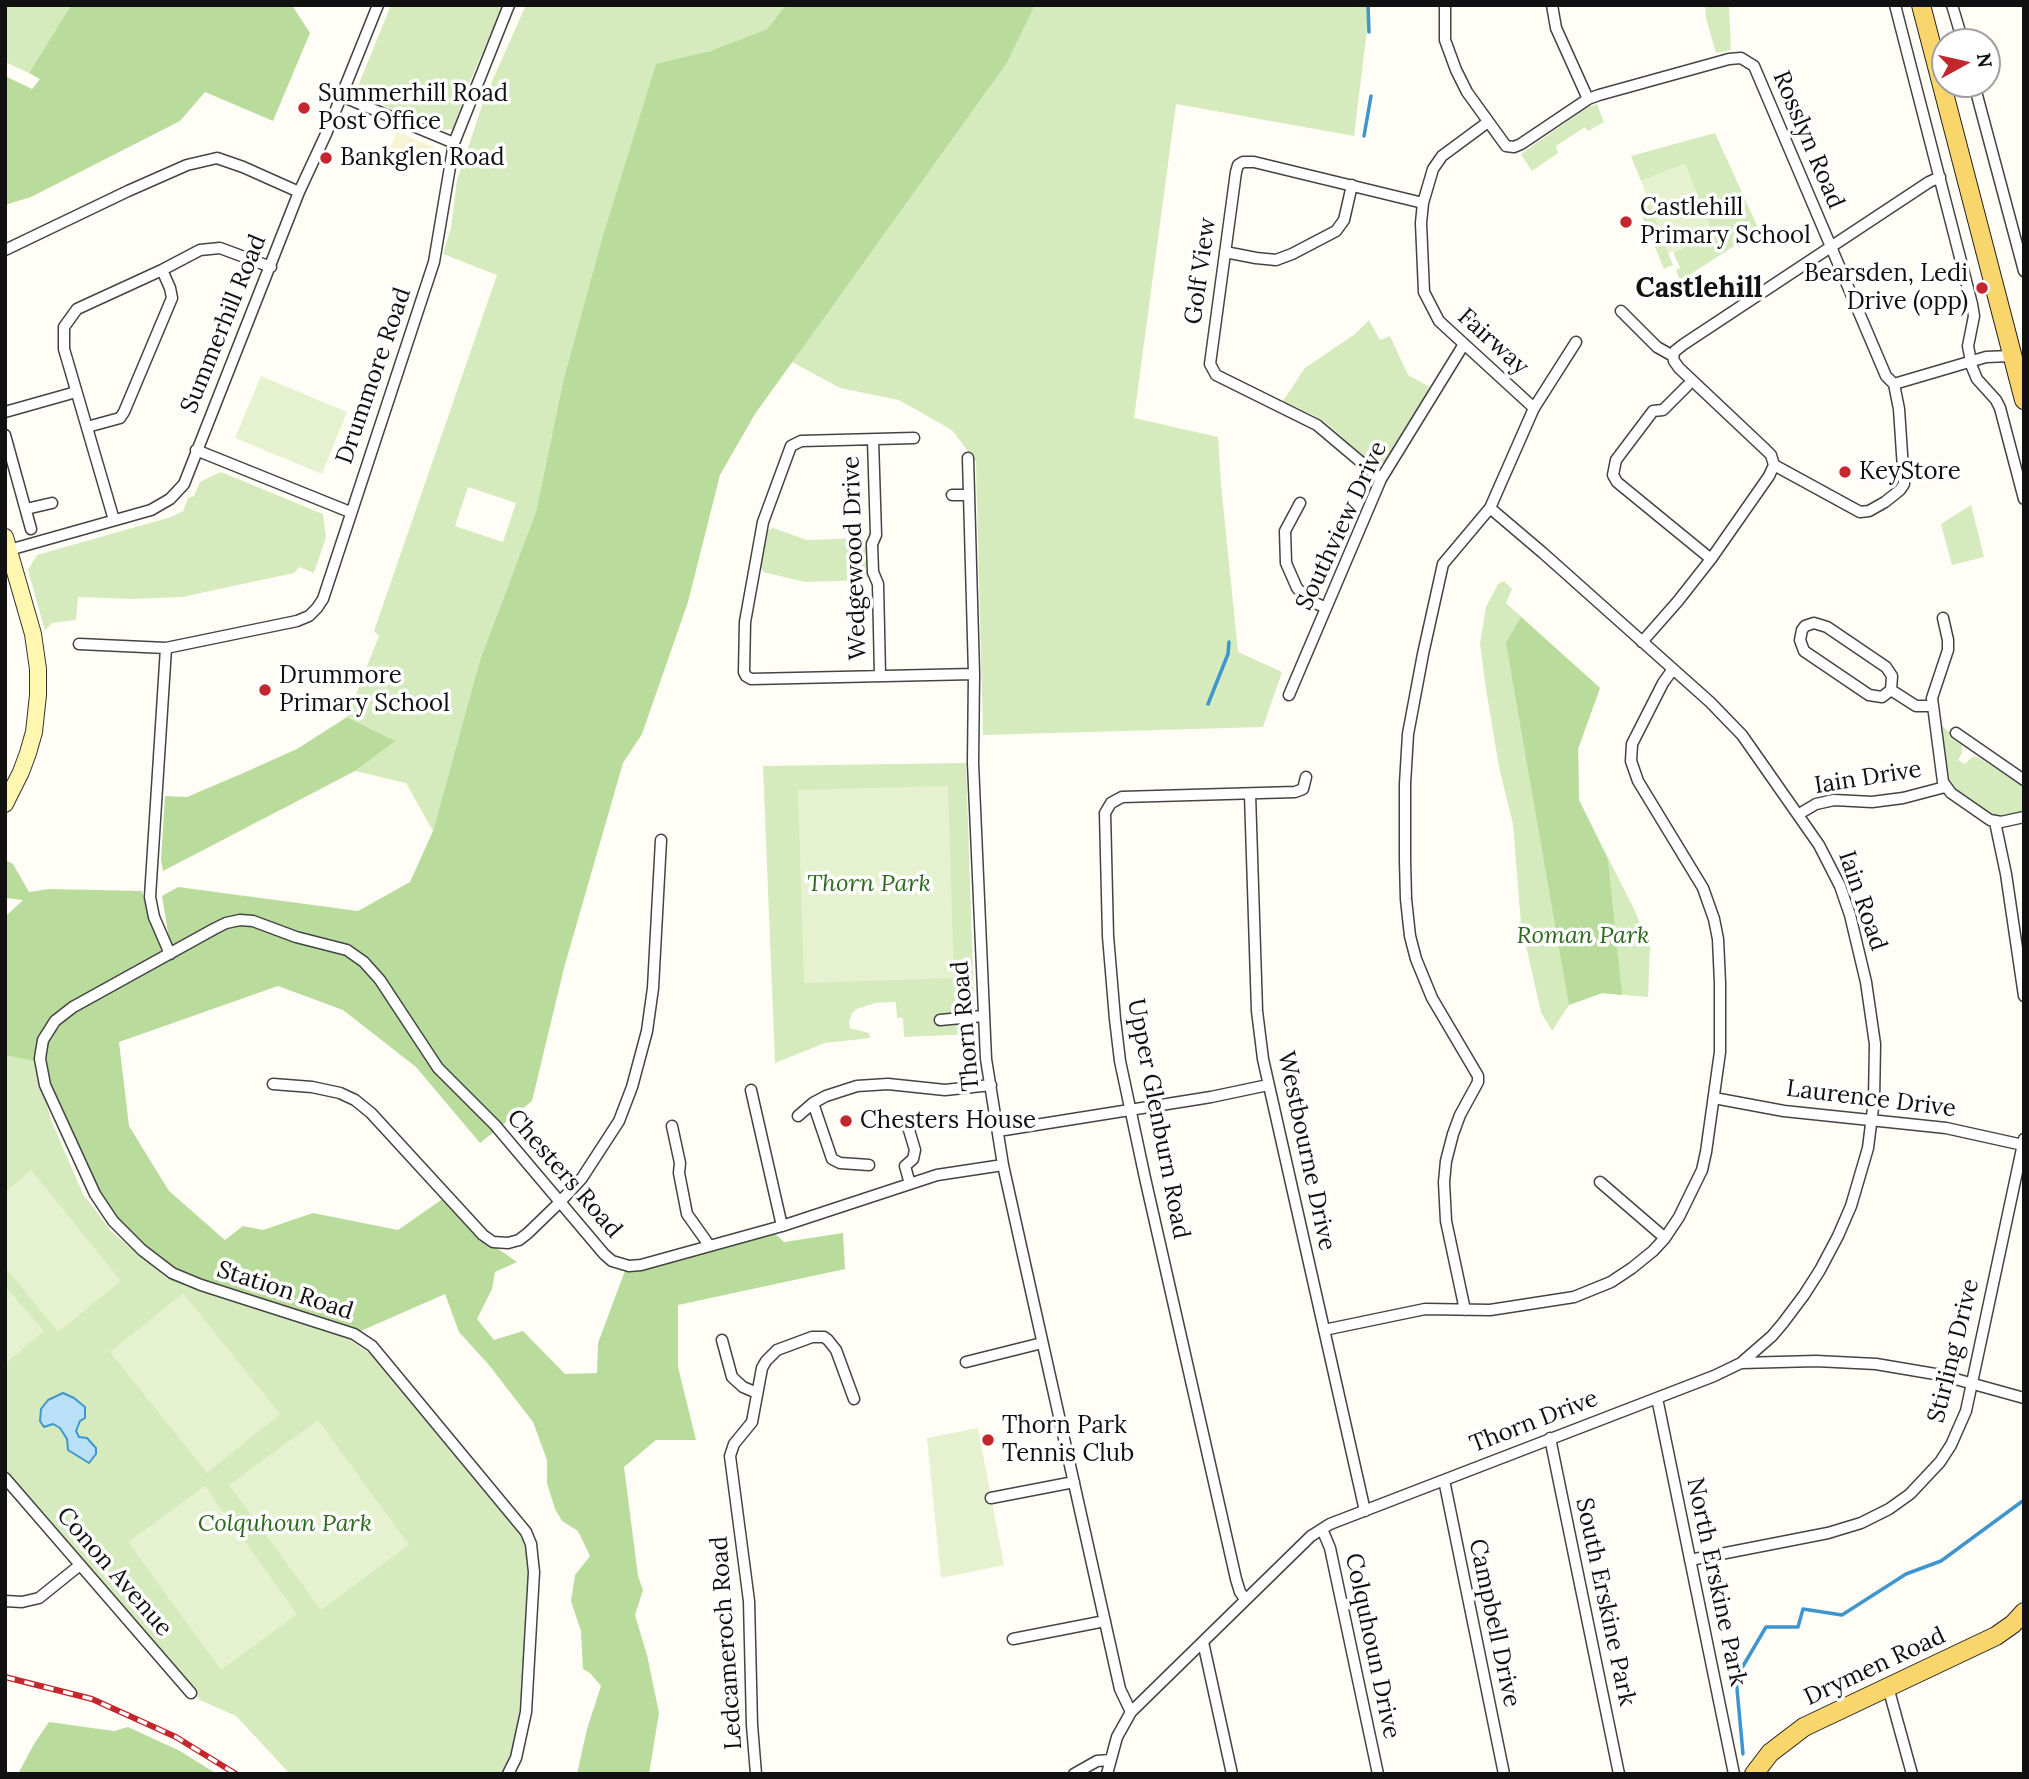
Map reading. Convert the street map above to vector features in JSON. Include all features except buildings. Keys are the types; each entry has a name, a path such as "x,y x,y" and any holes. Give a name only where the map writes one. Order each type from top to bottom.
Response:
{"main road":[{"path":"1921,5 2018,357 2024,400"},
{"name":"Drymen Road","path":"1754,1774 1770,1753 1804,1727 1996,1636 2024,1612"}],"street":[{"name":"Summerhill Road","path":"7,544 151,510 170,499 184,484 299,192 326,134 378,5"},
{"name":"Drummore Road","path":"79,643 166,648 298,621 309,616 323,599 435,262 454,143 509,5"},
{"path":"1445,5 1445,31 1449,53 1467,92 1488,122"},
{"path":"1552,5 1556,28 1588,99"},
{"path":"1895,5 1975,316 1968,346 1971,362 1977,379 2000,408 2024,499"},
{"path":"1952,5 1959,28"},
{"name":"Rosslyn Road","path":"1488,122 1506,146 1514,147 1588,99 1726,60 1741,58 1754,66 1886,376 1894,384"},
{"path":"341,96 454,143"},
{"path":"1978,98 2024,271"},
{"name":"Fairway","path":"1488,122 1442,156 1433,169 1423,203 1421,223 1424,292 1439,321 1534,408"},
{"path":"5,250 187,165 217,158 299,192"},
{"name":"Golf View","path":"1381,479 1317,425 1216,375 1210,364 1236,172 1238,165 1243,162 1254,162 1423,203"},
{"path":"1642,642 1711,559 1774,465 1771,455 1679,368 1674,362 1675,351 1929,181 1940,177"},
{"path":"1225,252 1276,260 1336,231 1344,220 1352,185"},
{"path":"114,520 64,349 64,327 77,309 200,250 219,248 271,267"},
{"path":"88,427 120,418 124,412 172,298 162,270"},
{"path":"1621,311 1657,346 1673,356"},
{"path":"1465,1310 1446,1221 1444,1182 1453,1134 1478,1082 1478,1076 1432,998 1410,936 1406,899 1405,784 1408,734 1443,564 1490,508 1534,408 1576,342"},
{"name":"Southview Drive","path":"1289,695 1381,479 1464,344"},
{"path":"1774,465 1860,512 1869,511 1885,502 1904,484 1899,409 1894,384 1995,356 2018,357"},
{"path":"1687,386 1663,410 1653,411 1616,460 1613,475 1617,482 1711,559"},
{"path":"5,412 76,392"},
{"path":"5,436 31,529"},
{"name":"Wedgewood Drive","path":"914,438 801,441 791,446 763,522 745,622 744,672 751,679 974,674"},
{"name":"Wedgewood Drive","path":"873,440 876,535 872,544 873,572 878,584 880,675"},
{"path":"196,450 350,512"},
{"name":"Thorn Road","path":"968,458 974,674 973,738 986,1059 1003,1165 1042,1343 1121,1689 1131,1712"},
{"path":"952,495 969,495"},
{"path":"26,509 52,503"},
{"path":"1300,503 1285,531 1286,563 1297,588 1309,600 1326,608"},
{"name":"Iain Road","path":"1490,508 1710,702 1742,735 1819,845 1836,877 1850,915 1866,982 1875,1044 1872,1120 1868,1148 1851,1206 1820,1270 1772,1336 1741,1363"},
{"path":"5,804 29,753 38,695 38,669 33,634 7,544"},
{"path":"1943,618 1948,650 1934,688 1933,711 1945,787 1995,822 2024,817"},
{"path":"1819,623 1886,667 1892,676 1892,690 1882,697 1869,695 1808,655 1801,646 1802,630 1809,624 1819,623"},
{"path":"166,648 150,897 153,917 170,954"},
{"path":"1324,1330 1413,1310 1490,1310 1556,1301 1592,1290 1611,1282 1653,1251 1679,1217 1702,1170 1714,1098 1720,1036 1720,953 1714,919 1703,888 1632,769 1630,755 1632,744 1663,682 1673,669"},
{"path":"1892,690 1916,705 1933,711"},
{"path":"1956,733 2024,780"},
{"name":"Upper Glenburn Road","path":"1245,1599 1236,1579 1130,1110 1115,1019 1108,936 1105,813 1111,803 1122,797 1300,791 1305,786 1306,777"},
{"name":"Iain Drive","path":"1799,814 1816,804 1834,800 1872,802 1945,787"},
{"name":"Westbourne Drive","path":"1251,794 1257,1011 1268,1085 1364,1511"},
{"path":"1995,822 2006,874 2024,996"},
{"path":"273,1084 312,1087 340,1093 355,1100 371,1113 474,1226 493,1242 508,1243 519,1240 582,1178 619,1121 639,1066 653,988 661,840"},
{"name":"Chesters Road","path":"170,954 214,929 240,920 253,921 296,937 347,950 364,962 380,980 438,1068 495,1125 604,1254 618,1264 641,1265 782,1226 937,1175 1003,1165"},
{"name":"Station Road","path":"170,954 73,1007 55,1021 43,1040 40,1059 49,1095 95,1194 113,1221 142,1250 172,1273 201,1285 354,1334 372,1346 521,1524 531,1544 534,1572 526,1712 516,1758 508,1774"},
{"path":"940,1020 983,1016"},
{"path":"798,1116 826,1096 857,1086 888,1084 945,1090 991,1085"},
{"path":"998,1131 1211,1097 1268,1085"},
{"path":"751,1090 782,1226"},
{"name":"Laurence Drive","path":"1714,1098 1784,1111 1946,1128 2023,1142"},
{"path":"813,1103 832,1159 840,1163 869,1165"},
{"path":"906,1120 915,1150 913,1159 902,1165 910,1184"},
{"path":"672,1126 688,1214 709,1245"},
{"name":"Stirling Drive","path":"1690,1560 1846,1528 1889,1510 1917,1488 1940,1462 1961,1425 2023,1142"},
{"path":"680,1163 692,1160"},
{"path":"1600,1182 1665,1238"},
{"path":"722,1340 732,1377 743,1387 757,1393 762,1368 771,1354 817,1336 828,1340 836,1350 854,1399"},
{"path":"966,1362 1042,1343"},
{"name":"Thorn Drive","path":"1131,1712 1245,1599 1311,1536 1322,1529 1714,1376 1741,1363 1816,1361 1877,1364 1972,1382 2024,1398"},
{"name":"Ledcameroch Road","path":"756,1774 748,1589 730,1456 734,1444 747,1430 754,1416 757,1393"},
{"name":"North Erskine Park","path":"1657,1398 1734,1774"},
{"name":"South Erskine Park","path":"1550,1438 1619,1774"},
{"name":"Conon Avenue","path":"5,1478 191,1693"},
{"name":"Campbell Drive","path":"1444,1480 1504,1774"},
{"path":"991,1498 1074,1482"},
{"name":"Colquhoun Drive","path":"1322,1529 1330,1548 1378,1774"},
{"path":"5,1601 22,1602 39,1598 80,1565"},
{"path":"1013,1640 1105,1620"},
{"path":"1203,1642 1232,1774"},
{"path":"1888,1687 1912,1774"},
{"path":"1107,1774 1121,1727 1131,1712"},
{"path":"1074,1774 1097,1761 1110,1760"}],"shaded area":[{"path":"397,132 434,147 425,169 388,153"}],"green space":[{"path":"5,5 71,5 29,73 5,62"},
{"path":"71,5 292,5 310,33 273,121 205,92 180,121 31,197 5,205 5,76 32,89 40,79 29,73"},
{"path":"391,5 503,5 468,86 453,129 443,130 375,102 356,91"},
{"path":"526,5 786,5 767,29 710,51 656,65 563,382 536,512 480,660 433,831 406,783 355,771 394,741 347,717 379,636 374,631 497,275 443,254 451,228 457,180 485,97","holes":["468,487 516,503 503,542 455,526"]},
{"path":"786,5 1035,5 1007,63 755,414 720,475 688,602 642,734 623,763 564,968 532,1101 480,1143 416,1067 343,1010 278,986 119,1042 129,1126 169,1191 225,1240 243,1226 263,1230 313,1213 398,1230 444,1198 488,1242 517,1262 495,1272 492,1289 477,1319 494,1340 523,1331 565,1374 597,1373 598,1343 626,1268 654,1267 695,1250 770,1229 784,1242 843,1233 845,1269 678,1305 678,1367 696,1440 656,1440 624,1467 638,1576 643,1590 635,1615 647,1655 659,1713 649,1774 577,1774 587,1729 601,1686 583,1669 581,1631 571,1601 575,1575 590,1556 578,1531 562,1521 555,1509 547,1483 547,1460 533,1422 489,1365 459,1332 445,1294 354,1334 262,1310 170,1281 95,1194 44,1067 34,1061 5,1055 5,914 23,900 5,898 5,860 13,864 29,892 49,889 142,891 148,913 171,951 162,896 178,887 358,911 410,882 433,831 480,660 536,512 563,382 603,236 656,64 710,51 767,29"},
{"path":"1035,5 1370,5 1354,136 1176,104 1134,418 1218,437 1238,652 1282,672 1263,727 983,735 976,462 952,430 899,400 840,388 792,362 1007,63"},
{"path":"1705,5 1729,5 1731,50 1716,53"},
{"path":"1597,104 1604,122 1588,131 1585,127 1556,146 1558,153 1532,171 1521,154 1588,107"},
{"path":"1715,133 1759,230 1680,281 1676,270 1680,268 1673,252 1713,236 1685,164 1641,181 1631,156"},
{"path":"1685,164 1713,237 1668,253 1641,181"},
{"path":"1650,205 1673,265 1664,269 1639,209"},
{"path":"1369,320 1380,340 1390,336 1408,375 1430,387 1388,459 1379,465 1371,464 1325,422 1283,401 1305,368 1355,334"},
{"path":"261,376 347,412 322,474 235,438"},
{"path":"221,472 323,514 326,537 314,573 299,567 294,573 182,597 78,597 76,620 52,623 45,631 28,570 37,555 171,517 183,511 188,498 194,496 200,482"},
{"path":"1971,505 1984,557 1952,565 1941,524"},
{"path":"773,528 807,540 864,538 867,543 868,577 865,580 805,582 763,572 761,567 768,530"},
{"name":"Roman Park","path":"1504,581 1512,589 1506,603 1600,688 1578,749 1579,800 1634,909 1650,947 1648,997 1602,993 1569,1005 1552,1031 1541,1012 1521,924 1513,824 1499,767 1480,643 1486,607 1498,584"},
{"path":"1521,617 1600,688 1578,749 1579,800 1608,860 1622,995 1602,993 1569,1005 1506,643"},
{"path":"347,717 395,741 355,771 163,871 161,860 165,796 187,797 241,774 297,749"},
{"path":"1939,724 1951,733 1949,737 1962,745 1958,760 1965,764 1972,757 1978,757 2024,787 2024,811 1993,817 1953,790 1947,778"},
{"name":"Thorn Park","path":"966,763 975,1034 904,1037 903,1018 897,1018 896,1002 875,1003 857,1009 852,1013 849,1022 850,1028 869,1033 870,1038 825,1043 775,1063 763,766"},
{"path":"948,786 954,978 804,983 798,790"},
{"name":"Colquhoun Park","path":"5,1052 35,1060 51,1120 83,1194 112,1232 170,1281 349,1339 372,1355 416,1403 514,1521 527,1543 528,1581 520,1710 511,1756 502,1774 290,1774 236,1716 200,1700 5,1471"},
{"path":"31,1170 121,1281 58,1332 5,1267 5,1192"},
{"path":"5,1286 44,1331 5,1364"},
{"path":"183,1293 280,1414 207,1473 110,1352"},
{"path":"318,1420 409,1545 321,1610 229,1485"},
{"path":"978,1428 1004,1565 941,1578 927,1438"},
{"path":"205,1486 297,1614 221,1670 128,1542"},
{"path":"49,1722 114,1731 128,1727 180,1751 217,1774 18,1774"}],"water":[{"path":"63,1393 85,1407 85,1418 80,1421 76,1431 79,1437 87,1438 96,1448 96,1454 89,1463 68,1450 67,1439 60,1428 53,1424 44,1427 40,1421 41,1409 48,1400"}],"waterway":[{"path":"1368,5 1369,32"},
{"path":"1364,136 1371,96"},
{"path":"1208,704 1228,654 1229,642"},
{"path":"1743,1754 1736,1678 1766,1627 1798,1627 1803,1609 1842,1615 1906,1574 1941,1561 2024,1500"}],"railway":[{"path":"5,1677 92,1699 176,1737 236,1774"}],"place":[{"name":"Summerhill Road Post Office","path":"304,108"},
{"name":"Bankglen Road","path":"326,158"},
{"name":"Castlehill Primary School","path":"1626,222"},
{"name":"Bearsden, Ledi Drive (opp)","path":"1982,288"},
{"name":"KeyStore","path":"1845,472"},
{"name":"Drummore Primary School","path":"265,690"},
{"name":"Chesters House","path":"846,1121"},
{"name":"Thorn Park Tennis Club","path":"988,1440"}],"district":[{"name":"Castlehill","path":"1699,289"}]}
